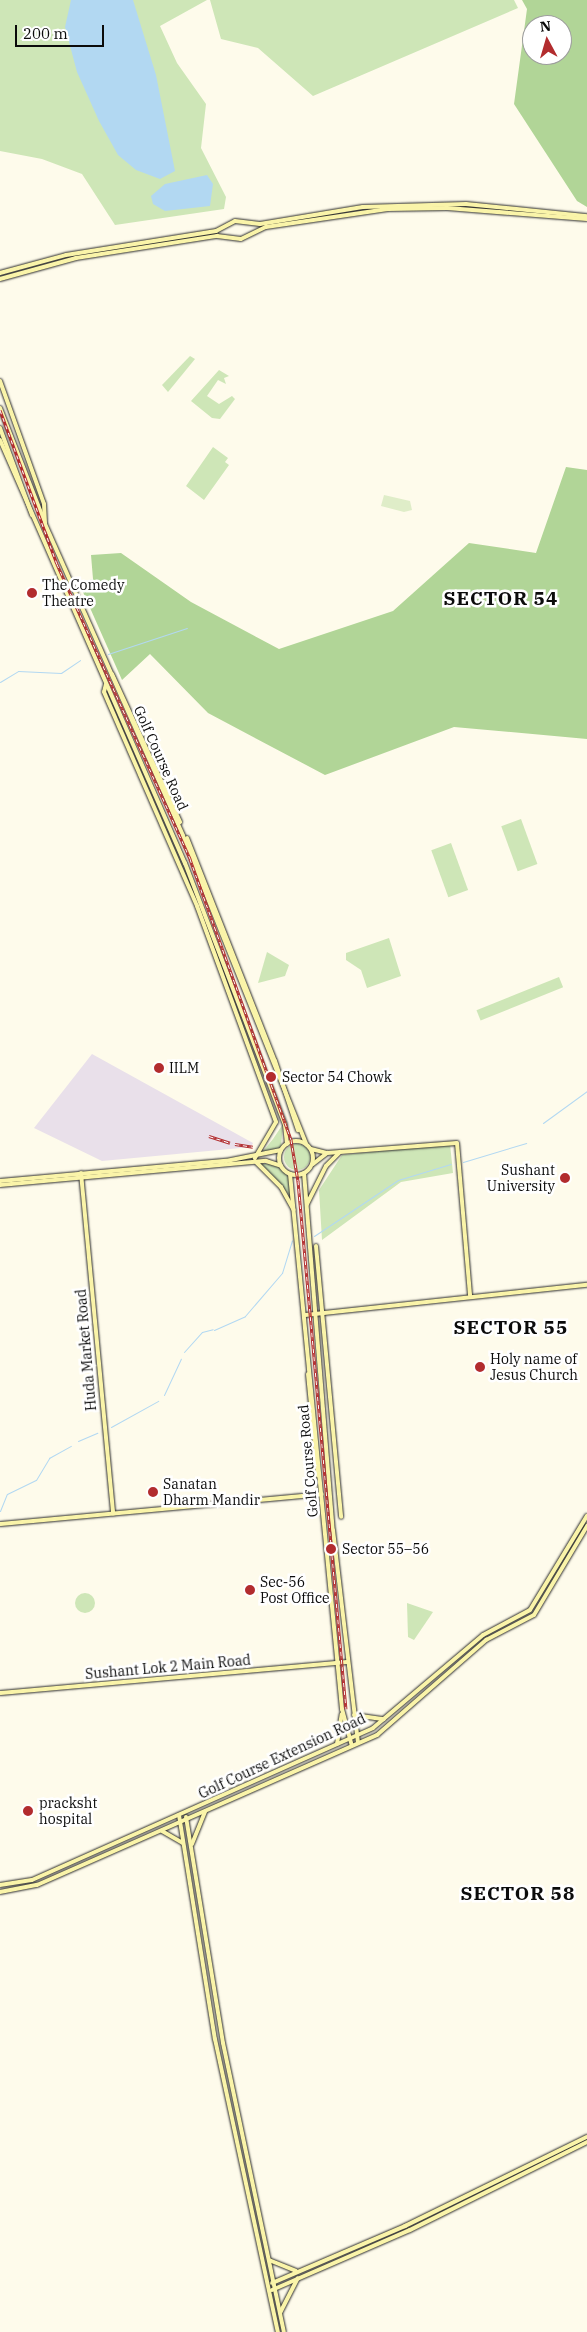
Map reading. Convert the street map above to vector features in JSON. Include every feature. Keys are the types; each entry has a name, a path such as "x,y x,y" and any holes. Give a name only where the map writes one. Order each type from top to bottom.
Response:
{"main road":[{"path":"0,273 66,255 216,231 225,226 395,204 496,209 587,218"},
{"path":"0,279 76,258 226,238 241,239 253,232 388,209 496,209"},
{"path":"250,222 253,232"},
{"path":"225,226 226,238"},
{"name":"Golf Course Road","path":"0,381 44,504 45,524 210,897 298,1131 306,1144"},
{"path":"0,408 45,524"},
{"path":"0,428 37,529"},
{"name":"Golf Course Road","path":"0,440 37,529 175,839 280,1114 287,1144"},
{"path":"111,672 210,897"},
{"path":"106,684 104,692 138,773 199,905 274,1116 276,1129 255,1160"},
{"path":"175,839 180,842 183,836"},
{"path":"236,1010 243,1016"},
{"path":"274,1116 280,1114"},
{"path":"0,1181 255,1160 281,1150 287,1144 306,1144 311,1149 326,1153 457,1143 470,1296"},
{"path":"311,1149 312,1165"},
{"path":"281,1150 281,1166"},
{"path":"306,1208 326,1166 340,1152"},
{"path":"255,1160 281,1166 290,1174 304,1173 326,1153"},
{"path":"255,1160 281,1187 297,1217 323,1536"},
{"name":"Golf Course Road","path":"304,1173 306,1208 318,1311 340,1580 358,1744"},
{"name":"Golf Course Road","path":"290,1174 297,1217 320,1494 342,1709 352,1746"},
{"path":"0,1185 82,1175"},
{"name":"Huda Market Road","path":"82,1175 113,1513"},
{"path":"316,1246 318,1311 341,1517"},
{"path":"305,1313 587,1285"},
{"path":"0,1524 320,1494"},
{"name":"Golf Course Extension Road","path":"0,1884 32,1880 356,1736 384,1719 483,1635 530,1610 587,1516"},
{"name":"Golf Course Extension Road","path":"0,1892 36,1885 358,1744 394,1721 486,1640 534,1615 587,1526"},
{"path":"330,1581 340,1580"},
{"name":"Sushant Lok 2 Main Road","path":"0,1693 348,1662"},
{"path":"337,1744 342,1709"},
{"path":"354,1715 384,1719"},
{"path":"192,1847 205,1811"},
{"path":"185,1812 221,2036 284,2332"},
{"path":"179,1815 224,2088 278,2332"},
{"path":"159,1831 174,1834 185,1845"},
{"path":"190,1886 197,1885"},
{"path":"268,2285 413,2222 587,2137"},
{"path":"269,2292 418,2226 587,2142"},
{"path":"269,2260 298,2272"},
{"path":"280,2313 298,2278"}],"shaded area":[{"path":"92,1054 253,1143 251,1147 102,1161 34,1128"}],"green space":[{"path":"0,0 207,0 160,26 177,63 206,104 201,148 226,197 224,209 115,225 82,174 42,159 0,151"},
{"path":"210,0 514,0 518,8 313,96 258,48 221,39"},
{"path":"522,0 587,0 587,207 577,201 514,104 522,46 522,65 572,65 572,15 526,15 527,9"},
{"path":"190,356 195,359 168,392 162,385"},
{"path":"219,370 229,376 224,378 226,384 218,380 207,396 219,404 232,396 235,399 220,419 212,418 191,401"},
{"path":"213,447 228,458 225,462 229,465 204,500 186,486"},
{"path":"566,467 587,470 587,739 454,727 325,775 208,713 150,654 122,680 79,583 93,579 91,555 121,553 191,602 279,649 393,611 469,543 536,553"},
{"path":"384,495 410,501 412,510 404,512 381,506"},
{"path":"521,819 537,864 518,871 501,826"},
{"path":"451,843 468,890 448,897 431,850"},
{"path":"389,938 401,976 367,988 361,970 346,960 346,953"},
{"path":"267,952 289,965 285,976 258,983"},
{"path":"559,977 563,987 481,1021 476,1010"},
{"path":"283,1124 281,1147 260,1155 273,1139"},
{"path":"297,1144 306,1148 310,1157 306,1166 297,1170 288,1166 284,1157 288,1148"},
{"path":"450,1144 453,1173 401,1182 322,1240 319,1190 342,1155"},
{"path":"261,1164 275,1164 289,1177 294,1200"},
{"path":"81,1593 89,1593 95,1599 95,1607 89,1613 81,1613 75,1607 75,1599"},
{"path":"407,1603 433,1612 414,1640 408,1637"}],"water":[{"path":"71,0 133,0 156,75 175,171 160,179 136,170 118,155 99,121 77,72 65,27"},
{"path":"207,175 213,184 210,206 165,211 153,204 151,196 165,184"}],"waterway":[{"path":"108,654 187,628"},
{"path":"0,682 18,671 61,673 80,660"},
{"path":"543,1123 587,1091"},
{"path":"463,1162 526,1143"},
{"path":"314,1236 398,1180 451,1164"},
{"path":"214,1330 245,1316 282,1273 292,1240"},
{"path":"184,1352 202,1332 213,1329"},
{"path":"164,1395 181,1359"},
{"path":"111,1427 158,1401"},
{"path":"78,1441 97,1433"},
{"path":"0,1511 7,1494 36,1480 49,1458 71,1446"}],"railway":[{"path":"0,410 57,564 190,859 291,1140 298,1181 346,1709"},
{"path":"209,1136 230,1143"},
{"path":"235,1144 253,1147"}],"place":[{"name":"The Comedy Theatre","path":"32,593"},
{"name":"IILM","path":"159,1068"},
{"name":"Sector 54 Chowk","path":"271,1077"},
{"name":"Sushant University","path":"565,1178"},
{"name":"Holy name of Jesus Church","path":"480,1367"},
{"name":"Sanatan Dharm Mandir","path":"153,1492"},
{"name":"Sector 55–56","path":"331,1549"},
{"name":"Sec-56 Post Office","path":"250,1590"},
{"name":"pracksht hospital","path":"28,1811"}],"district":[{"name":"SECTOR 54","path":"501,599"},
{"name":"SECTOR 55","path":"511,1328"},
{"name":"SECTOR 58","path":"518,1894"}]}
